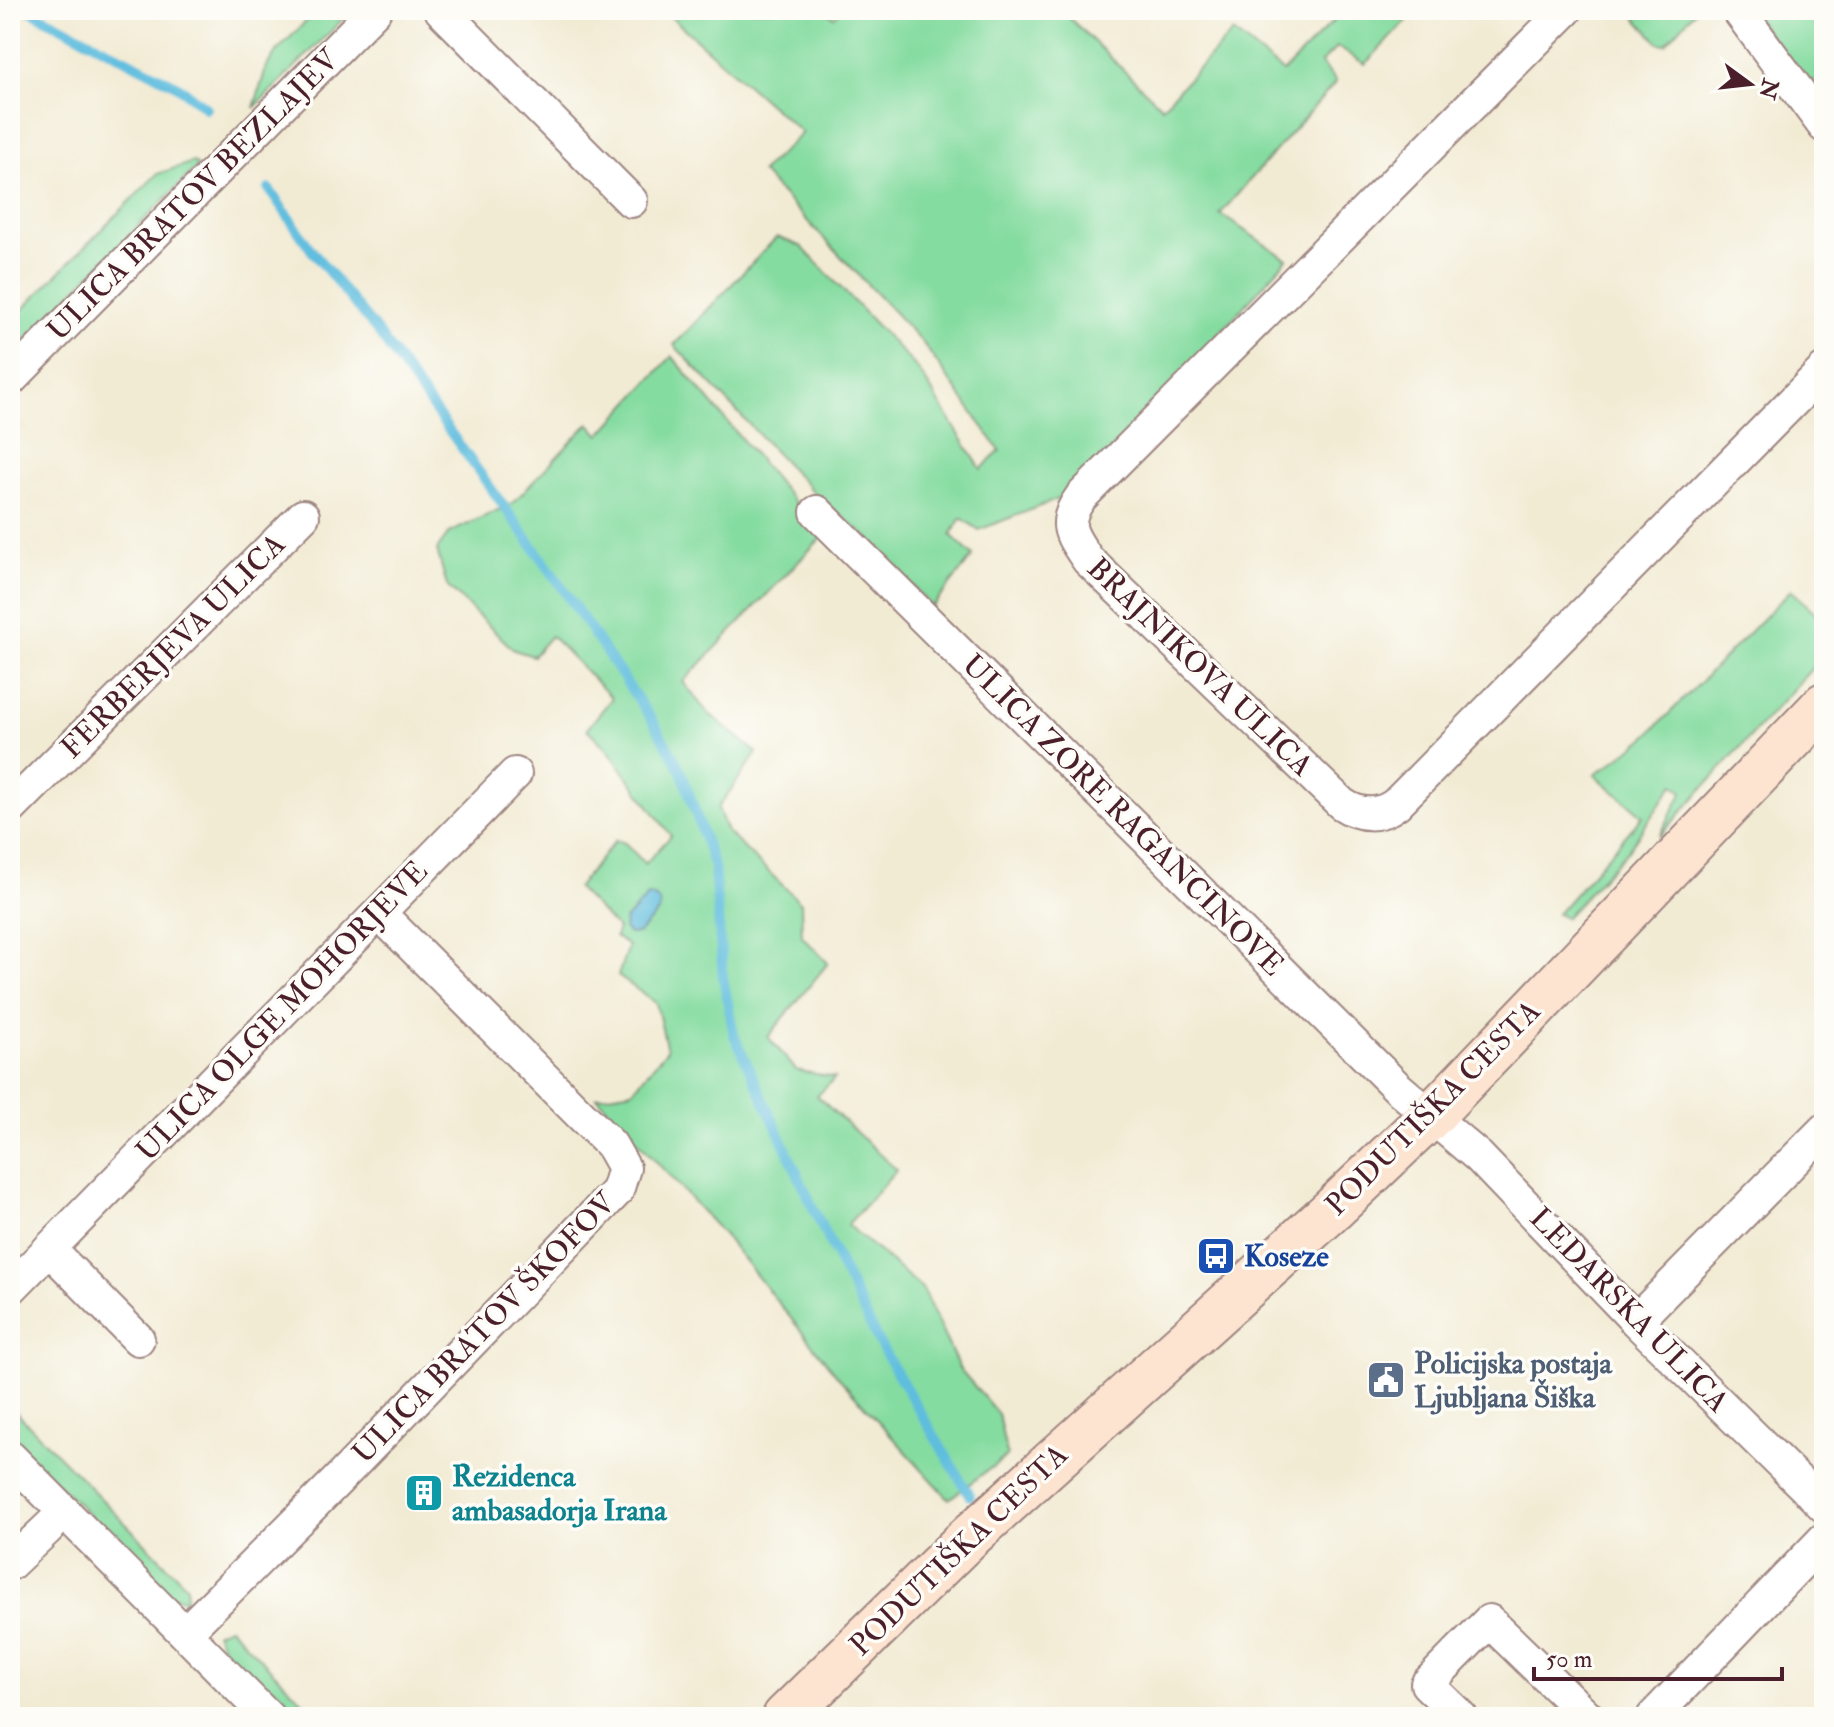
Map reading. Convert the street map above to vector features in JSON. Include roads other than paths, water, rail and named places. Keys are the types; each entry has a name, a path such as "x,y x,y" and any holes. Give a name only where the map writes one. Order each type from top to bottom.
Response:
{"main road":[{"name":"PODUTIŠKA CESTA","path":"785,1717 967,1539 1332,1210 1431,1116 1822,705"}],"street":[{"name":"ULICA BRATOV BEZLAJEV","path":"10,380 375,10"},
{"path":"441,10 631,201"},
{"name":"BRAJNIKOVA ULICA","path":"1566,10 1081,497 1070,511 1069,522 1072,537 1088,560 1342,804 1364,813 1382,812 1396,804 1824,370"},
{"path":"1738,10 1824,126"},
{"name":"ULICA ZORE RAGANCINOVE","path":"817,512 1387,1078 1431,1116"},
{"name":"FERBERJEVA ULICA","path":"10,809 303,516"},
{"name":"ULICA OLGE MOHORJEVE","path":"10,1289 515,774"},
{"name":"ULICA BRATOV ŠKOFOV","path":"186,1632 335,1483 617,1191 624,1168 611,1145 379,913"},
{"name":"LEDARSKA ULICA","path":"1431,1116 1479,1157 1636,1321 1824,1506"},
{"path":"1636,1321 1824,1130"},
{"path":"49,1249 138,1339"},
{"path":"10,1457 268,1717"},
{"path":"10,1564 65,1512"},
{"path":"1653,1717 1824,1539"},
{"path":"1461,1717 1427,1684 1489,1621 1588,1717"}],"water":[{"path":"648,896 655,897 660,903 659,911 639,933 629,934 624,929 625,920"}],"waterway":[{"path":"29,10 178,86 206,108"},
{"path":"269,189 312,251 380,335 550,570 654,723 681,770 714,867 723,977 734,1035 878,1341 970,1496"}],"place":[{"name":"Koseze","path":"1216,1256"},
{"name":"Policijska postaja Ljubljana Šiška","path":"1386,1380"},
{"name":"Rezidenca ambasadorja Irana","path":"424,1493"}]}
